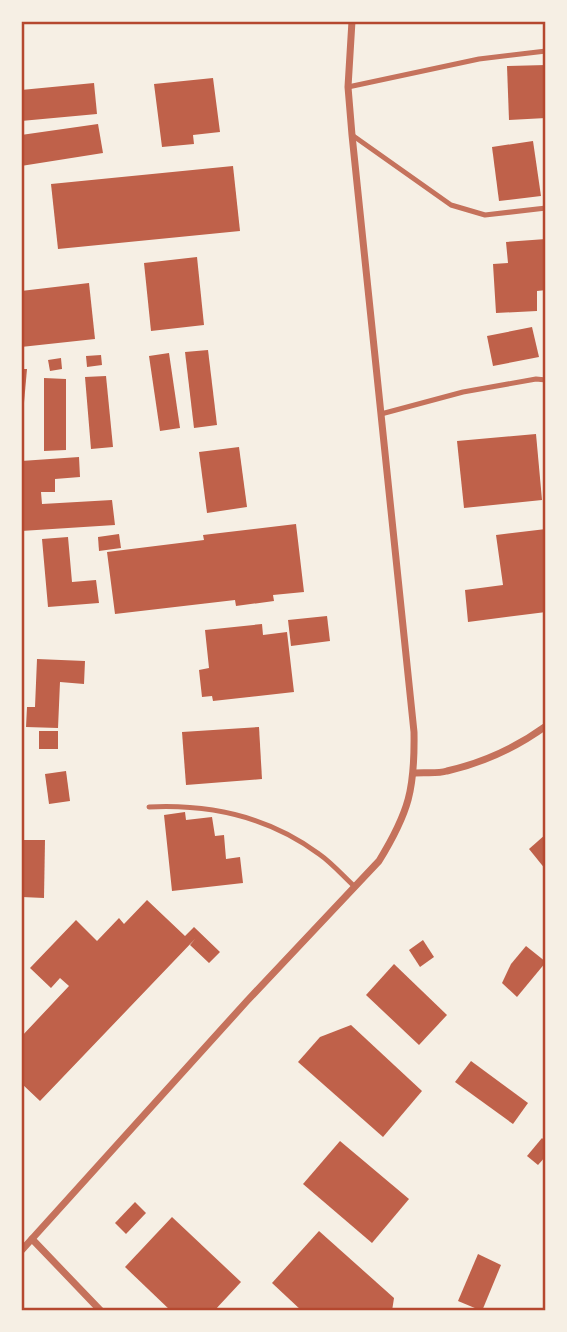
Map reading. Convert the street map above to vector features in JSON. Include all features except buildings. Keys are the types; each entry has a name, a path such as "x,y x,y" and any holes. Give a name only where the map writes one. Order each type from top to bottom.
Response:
{"street":[{"path":"21,1251 247,1001 379,861 406,810 415,773 414,732 348,88 354,22"},
{"path":"415,773 445,772 505,751 546,726"},
{"path":"32,1239 101,1311"}],"lane":[{"path":"348,88 479,60 546,51"},
{"path":"352,135 451,205 485,215 546,208"},
{"path":"381,414 463,392 536,379 546,380"},
{"path":"149,807 211,809 271,825 320,854 355,887"}]}
